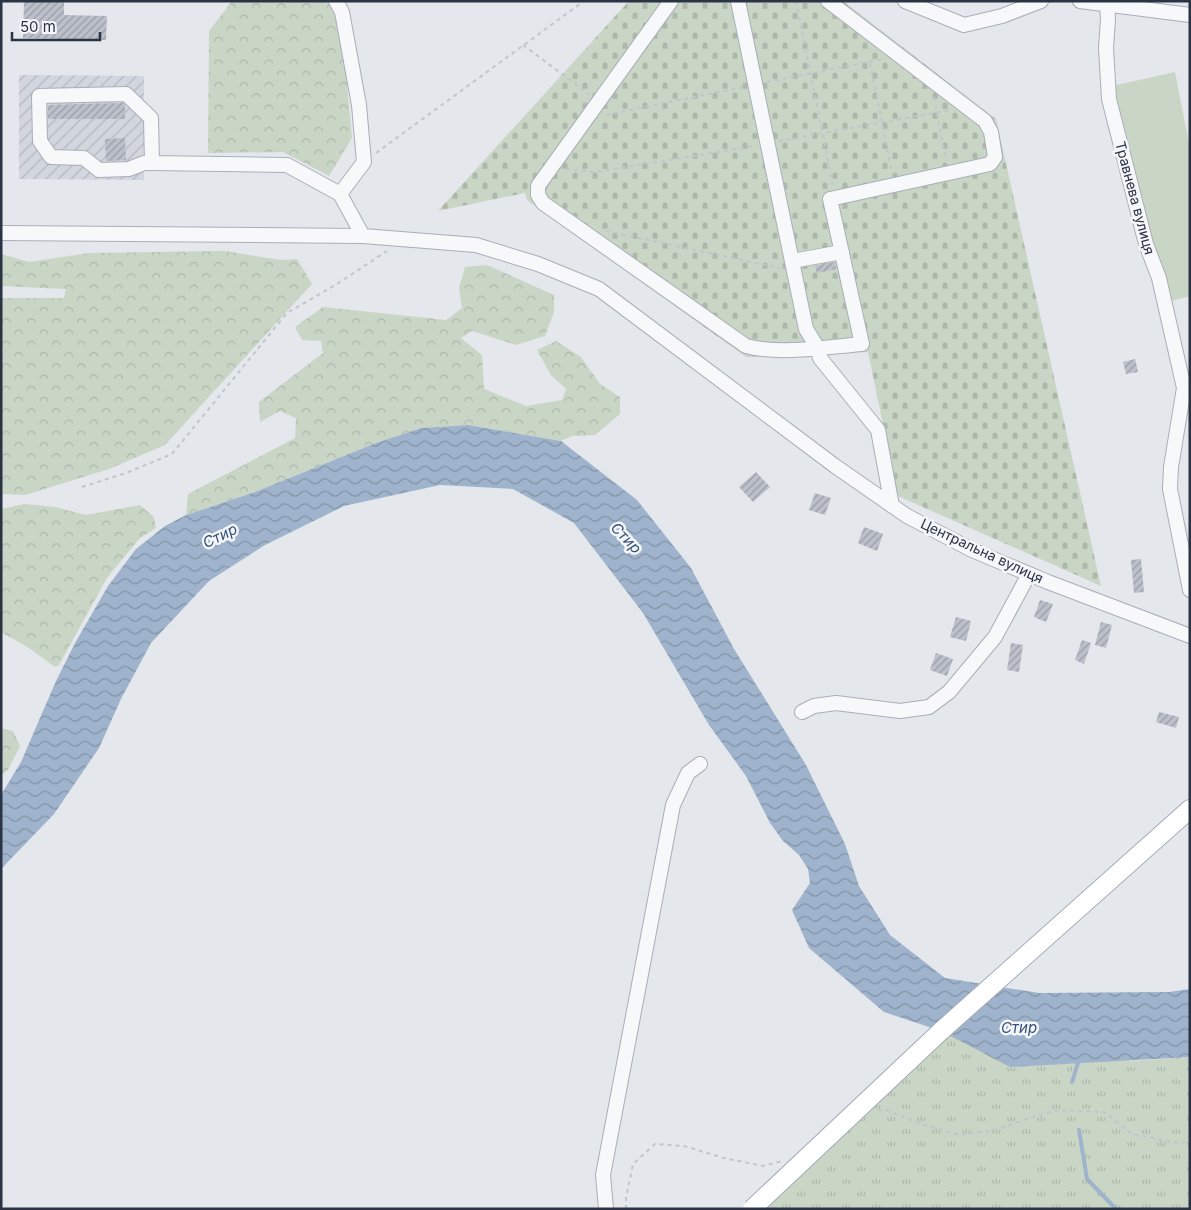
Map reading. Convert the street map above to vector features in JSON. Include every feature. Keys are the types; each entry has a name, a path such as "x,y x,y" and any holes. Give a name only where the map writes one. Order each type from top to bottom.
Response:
{"main road":[{"path":"752,1209 942,1031 1190,809"}],"street":[{"path":"336,1 342,12 360,105 364,162 340,194"},
{"path":"671,1 538,186 538,195 543,203 746,346 760,350 862,344 830,199 990,164 995,157 991,132 985,121 828,1"},
{"path":"738,1 806,329 817,347 820,358 878,430 892,506"},
{"path":"905,1 964,25 1002,16 1041,1"},
{"path":"1080,1 1130,4 1190,14"},
{"name":"Травнева вулиця","path":"1108,4 1106,48 1109,99 1146,244 1159,278 1187,387 1171,466 1170,489 1190,590"},
{"path":"152,163 151,118 126,94 39,96 40,142 51,157 84,158 99,170 129,169 144,163 287,164 340,194 363,236"},
{"name":"Центральна вулиця","path":"1,232 363,236 476,245 546,267 599,289 834,466 907,516 972,550 1190,636"},
{"path":"793,266 842,252"},
{"path":"802,712 814,706 836,703 900,711 929,707 949,692 995,636 1029,574"},
{"path":"606,1209 603,1175 673,805 688,773 700,764"}],"path":[{"path":"364,162 584,1"},
{"path":"796,1 835,198"},
{"path":"523,45 599,102"},
{"path":"870,62 895,185"},
{"path":"930,79 948,173"},
{"path":"606,231 793,266"},
{"path":"82,488 126,473 172,454 287,313 337,284 403,240"},
{"path":"877,1110 885,1110 918,1123 959,1135 996,1130 1059,1110 1104,1112 1132,1134 1178,1142 1190,1141"},
{"path":"626,1209 626,1198 634,1164 655,1144 684,1146 724,1158 763,1166 781,1161 788,1155"}],"shaded area":[{"path":"19,75 144,76 144,180 19,179"}],"green space":[{"path":"232,1 327,1 336,15 345,62 352,138 329,176 283,152 208,153 209,31"},
{"path":"629,1 843,1 996,119 1101,586 898,496 868,352 746,357 527,200 525,193 438,211"},
{"path":"1175,72 1190,149 1190,296 1171,301 1153,251 1112,86"},
{"path":"225,251 281,260 297,259 312,284 165,445 109,469 25,495 1,494 1,298 64,298 66,289 1,286 1,254 29,262 89,253"},
{"path":"487,265 554,295 554,312 545,336 516,345 472,331 461,338 482,355 484,389 526,406 562,400 566,389 551,375 537,350 556,341 581,357 600,384 620,397 620,414 595,435 572,436 561,441 468,425 421,428 376,443 255,492 186,515 188,494 295,438 296,418 280,411 260,422 259,402 323,353 321,341 302,340 295,327 323,307 446,320 462,308 459,288 465,267"},
{"path":"24,504 55,507 86,515 140,505 154,517 156,528 139,539 107,578 59,665 55,667 29,648 1,632 1,509"},
{"path":"1,728 13,731 20,746 8,770 1,775"},
{"path":"941,1031 1132,1061 1190,1057 1190,1209 752,1209"}],"water":[{"name":"Стир","path":"468,425 561,441 637,500 691,568 734,649 806,765 845,844 859,886 890,935 945,978 1039,993 1169,992 1190,989 1190,1057 1010,1067 941,1031 884,1012 809,948 792,910 810,883 808,869 799,855 783,841 770,823 746,776 709,725 643,613 574,523 513,489 440,485 344,506 265,545 209,581 151,643 121,699 99,748 54,814 1,869 1,795 21,762 56,681 75,643 108,586 136,549 165,526 186,515 255,492 376,443 421,428"}],"building":[{"path":"24,1 64,1 64,15 107,16 106,40 23,38"},
{"path":"123,103 125,105 125,119 48,119 48,105"},
{"path":"125,138 126,160 106,161 105,139"},
{"path":"835,262 836,269 817,273 815,266"},
{"path":"1135,359 1138,372 1126,374 1123,362"},
{"path":"756,472 770,487 753,502 739,487"},
{"path":"815,493 831,498 825,515 809,510"},
{"path":"864,527 883,534 877,551 858,543"},
{"path":"1141,559 1144,592 1134,593 1131,560"},
{"path":"1040,600 1053,604 1046,622 1034,617"},
{"path":"956,617 971,621 966,641 950,637"},
{"path":"1101,622 1112,625 1106,648 1095,645"},
{"path":"1082,640 1091,643 1084,664 1075,660"},
{"path":"1011,643 1023,645 1019,672 1007,670"},
{"path":"936,653 953,659 947,676 930,670"},
{"path":"1159,712 1179,717 1176,728 1156,722"}],"waterway":[{"path":"1072,1082 1079,1060"},
{"path":"1079,1130 1087,1179 1116,1209"}]}
